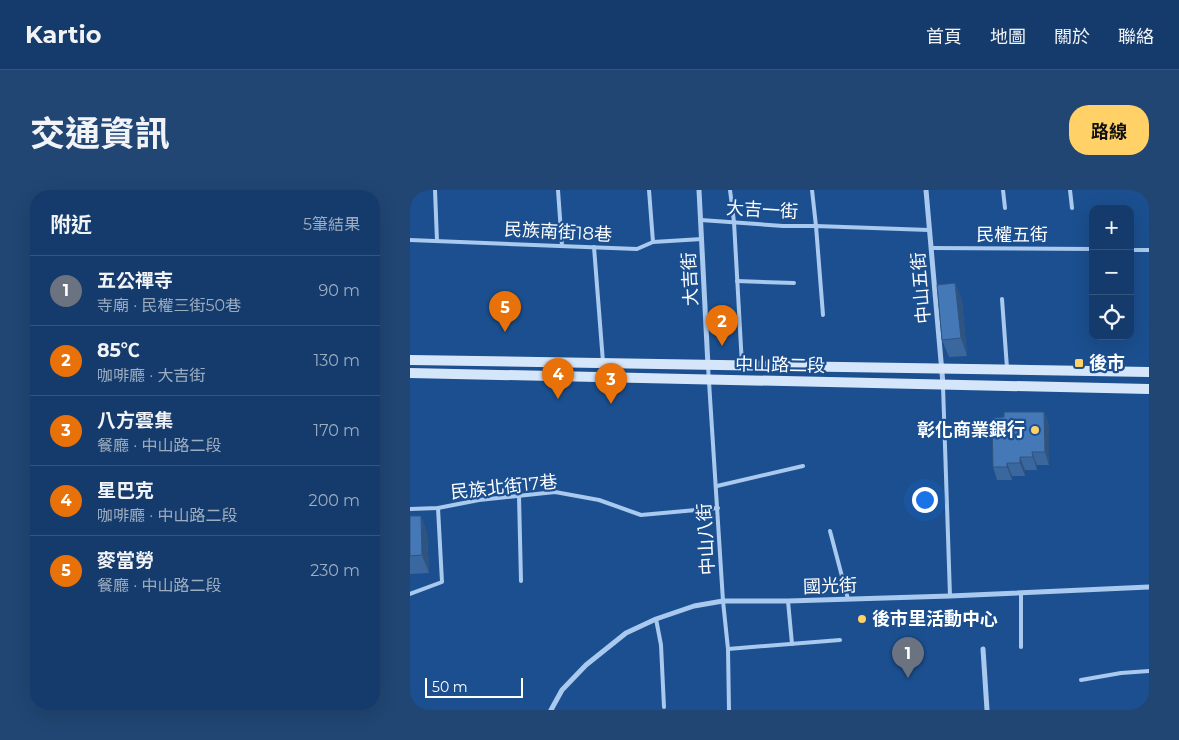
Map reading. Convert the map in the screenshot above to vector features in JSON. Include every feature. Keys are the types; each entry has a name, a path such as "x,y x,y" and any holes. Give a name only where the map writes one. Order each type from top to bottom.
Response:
{"main road":[{"name":"中山路二段","path":"410,360 1149,372"},
{"name":"中山路二段","path":"410,373 1149,389"}],"street":[{"name":"大吉街","path":"699,190 708,366"},
{"name":"中山五街","path":"926,190 944,384"},
{"name":"國光街","path":"551,710 562,690 586,665 626,633 656,619 694,606 723,601 788,601 1021,594 1149,587"},
{"path":"983,649 986,710"}],"lane":[{"path":"435,190 437,241"},
{"path":"558,190 562,246"},
{"path":"649,190 653,242"},
{"path":"730,190 734,222 742,366"},
{"name":"大吉一街","path":"701,220 782,226 816,226 812,190"},
{"path":"1003,190 1004,208"},
{"path":"1070,190 1072,208"},
{"path":"823,315 816,226 930,230"},
{"name":"民族南街18巷","path":"410,240 637,249 653,242 702,239"},
{"path":"594,247 603,364"},
{"name":"民權五街","path":"931,248 1089,249"},
{"path":"1134,250 1149,250"},
{"path":"737,281 794,283"},
{"path":"1002,299 1008,370"},
{"name":"中山八街","path":"708,366 723,601 728,649 729,710"},
{"path":"944,384 950,596"},
{"path":"717,486 803,466"},
{"name":"民族北街17巷","path":"410,509 438,508 479,500 555,492 598,500 641,516 718,508"},
{"path":"519,496 521,581"},
{"path":"410,594 442,582 438,508"},
{"path":"830,531 848,599"},
{"path":"1021,594 1022,647"},
{"path":"788,601 792,644"},
{"path":"656,619 661,645 664,707"},
{"path":"728,649 840,640"},
{"path":"1081,680 1121,673 1149,671"}],"building":[{"path":"955,283 961,338 942,340 937,285"},
{"path":"1004,412 1044,412 1045,452 1032,452 1033,457 1020,457 1020,463 1007,463 1007,467 993,467 992,418 1004,417"},
{"path":"410,516 421,516 422,555 410,556"}],"place":[{"name":"麥當勞","path":"505,332"},
{"name":"85℃","path":"722,346"},
{"name":"後市","path":"1079,363"},
{"name":"星巴克","path":"558,399"},
{"name":"八方雲集","path":"611,404"},
{"name":"彰化商業銀行","path":"1035,430"},
{"name":"後市里活動中心","path":"862,619"},
{"name":"五公禪寺","path":"908,678"}]}
